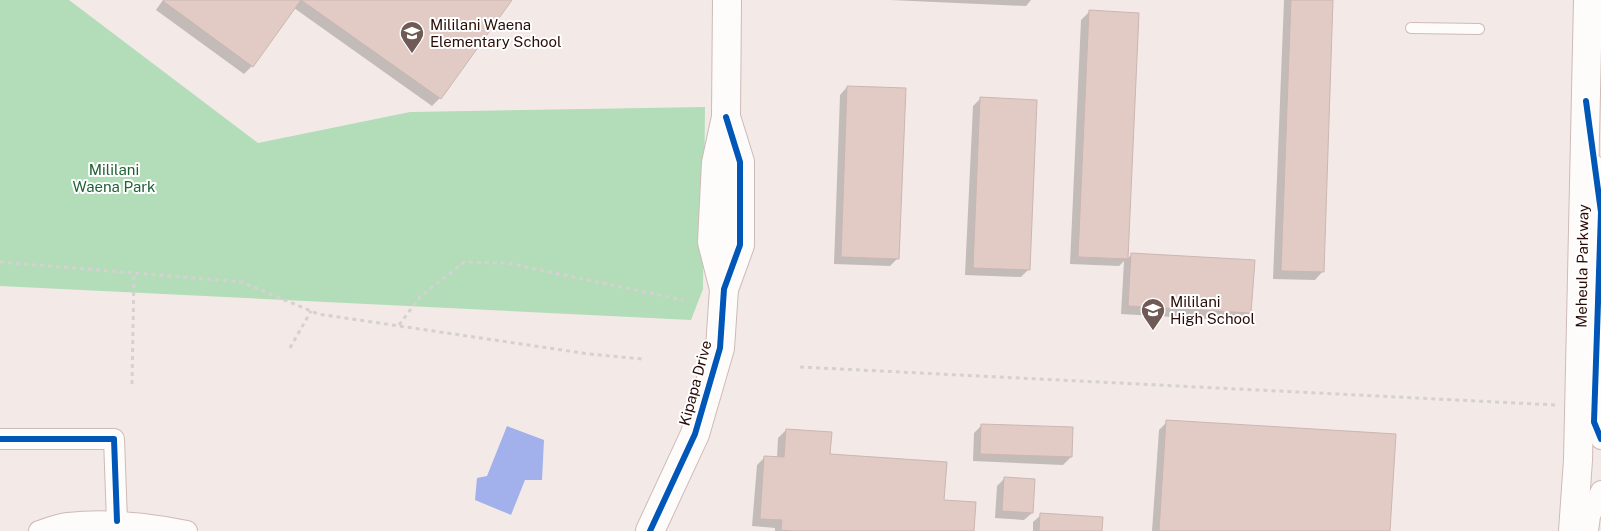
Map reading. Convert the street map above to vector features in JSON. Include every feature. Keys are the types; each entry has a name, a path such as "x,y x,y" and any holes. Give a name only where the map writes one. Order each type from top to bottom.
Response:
{"street":[{"name":"Kipapa Drive","path":"650,531 695,434 720,348 724,289 712,242 716,163 726,117 727,0"},
{"name":"Meheula Parkway","path":"1573,531 1578,460 1588,0"},
{"path":"1586,101 1600,212 1594,422 1601,439"},
{"path":"0,439 114,439 118,521"},
{"path":"1588,531 1590,516 1601,491"},
{"path":"39,531 67,523 118,521 153,524 187,531"}],"lane":[{"path":"1411,28 1480,29"}],"path":[{"path":"0,262 242,282 318,314 589,354 642,360"},
{"path":"398,326 420,297 464,262 507,263 683,300"},
{"path":"132,384 134,273"},
{"path":"290,348 311,311"},
{"path":"800,367 1556,405"}],"green space":[{"name":"Mililani Waena Park","path":"0,0 69,0 258,143 410,112 705,107 703,289 691,320 0,286"}],"water":[{"path":"507,426 544,440 542,480 525,480 511,515 475,500 477,478 487,476"}],"building":[{"path":"164,0 301,0 253,67"},
{"path":"301,0 512,0 441,99"},
{"path":"1291,0 1333,0 1324,272 1281,271"},
{"path":"1089,10 1139,13 1128,259 1078,257"},
{"path":"847,86 906,88 899,259 841,257"},
{"path":"980,97 1037,100 1030,270 973,268"},
{"path":"1131,253 1255,260 1251,313 1128,306"},
{"path":"1166,420 1396,434 1390,531 1159,531"},
{"path":"981,424 1073,427 1072,457 980,454"},
{"path":"786,429 832,432 830,454 947,462 944,500 976,502 974,531 793,531 781,530 782,520 760,519 764,456 784,457"},
{"path":"1004,477 1035,479 1033,513 1002,511"},
{"path":"1040,513 1103,517 1102,531 1039,531"}],"cycle path":[{"path":"1586,101 1601,212 1594,422 1601,439"},
{"path":"650,531 695,434 720,348 724,289 740,245 740,162 726,117"},
{"path":"0,439 114,439 117,521"}],"place":[{"name":"Mililani Waena Elementary School","path":"412,54"},
{"name":"Mililani High School","path":"1153,331"}]}
